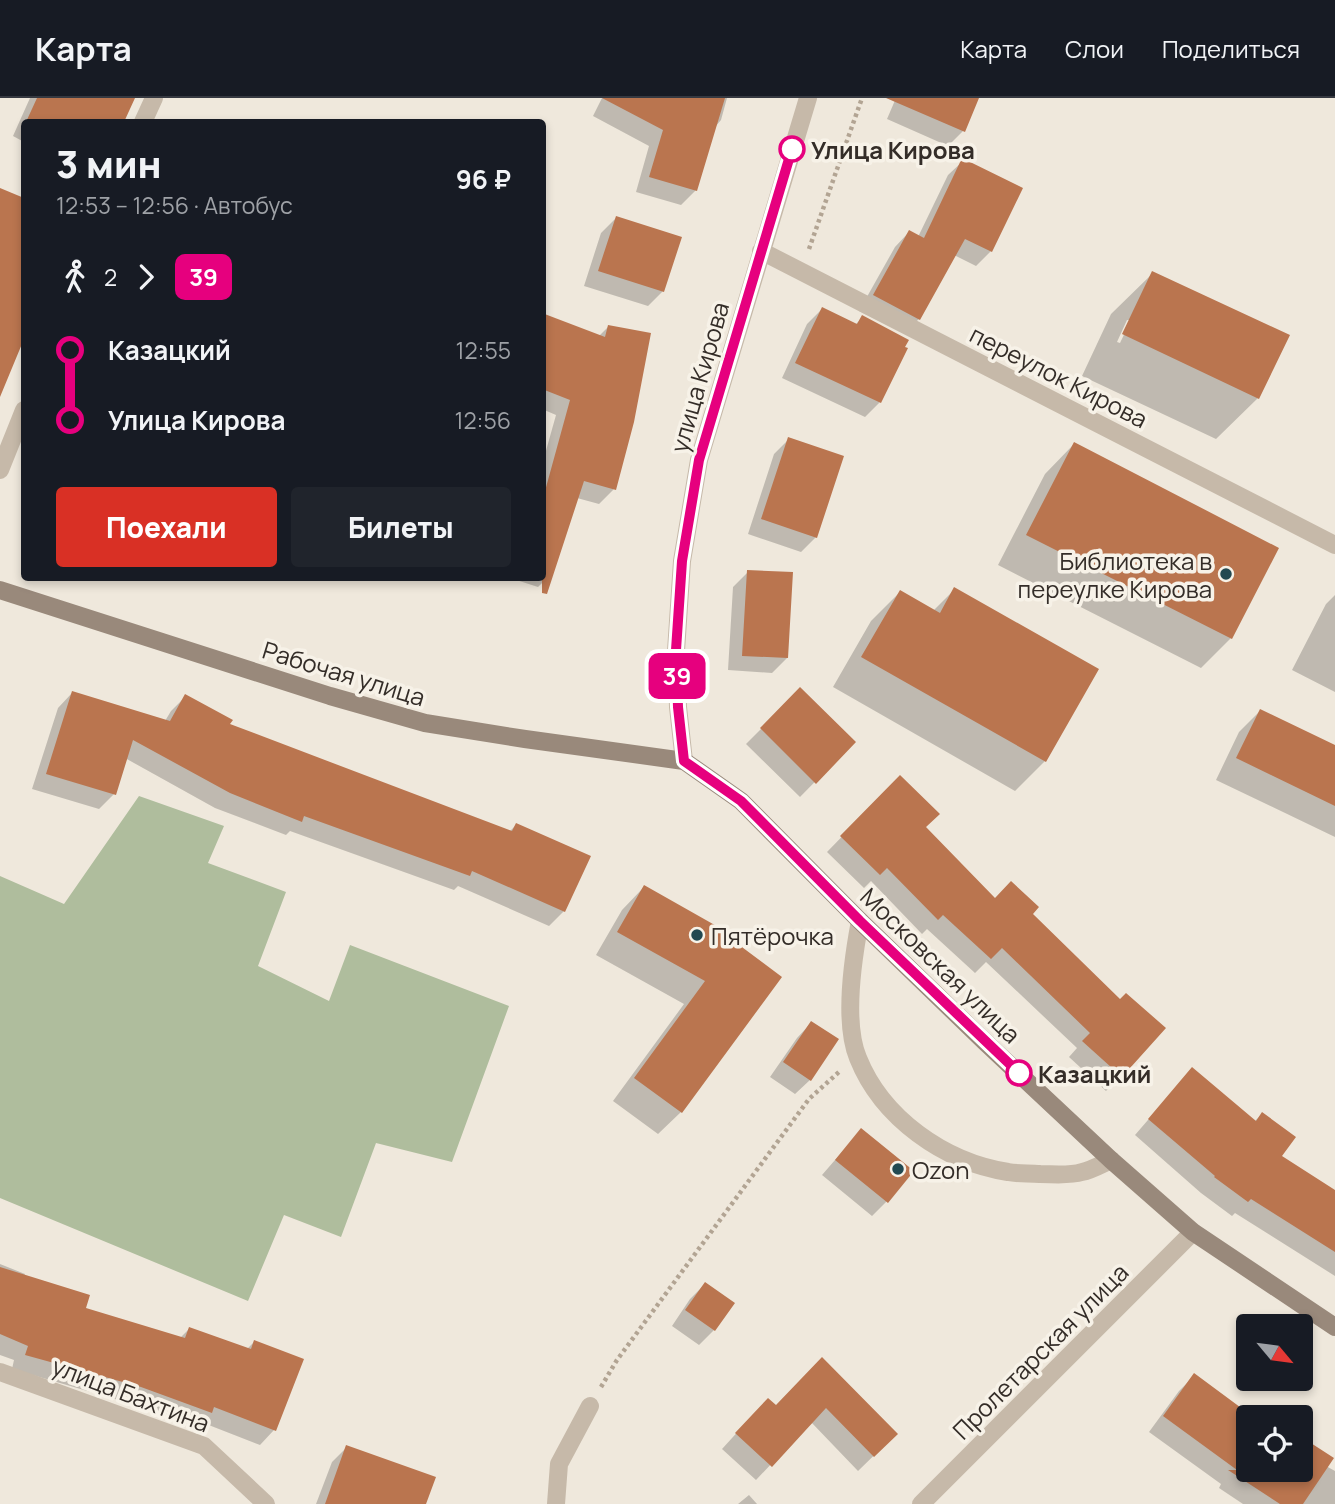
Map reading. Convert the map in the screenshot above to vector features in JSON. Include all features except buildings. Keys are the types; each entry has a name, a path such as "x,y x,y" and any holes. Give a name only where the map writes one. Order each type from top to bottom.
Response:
{"street":[{"path":"144,119 153,98"},
{"name":"улица Кирова","path":"684,761 678,707 676,650 682,561 699,460 808,98"},
{"name":"переулок Кирова","path":"761,251 1335,545"},
{"path":"0,470 21,418"},
{"name":"Рабочая улица","path":"0,590 330,696 425,723 684,761"},
{"name":"Московская улица","path":"684,761 741,801 860,921 1111,1160 1194,1232 1335,1327"},
{"path":"860,921 853,956 850,995 857,1056 874,1091 903,1123 970,1162 1009,1173 1082,1173 1111,1160"},
{"name":"Пролетарская улица","path":"921,1504 1194,1232"},
{"name":"улица Бахтина","path":"0,1372 204,1446 266,1504"},
{"path":"556,1504 559,1464 590,1406"}],"path":[{"path":"801,271 862,98"},
{"path":"590,1406 617,1360 809,1099 857,1056"}],"green space":[{"path":"139,796 224,826 208,863 286,892 258,966 329,1001 350,945 509,1006 452,1162 376,1143 341,1237 284,1215 248,1301 0,1198 0,876 64,904"}],"bus line":[{"name":"39","path":"792,149 699,460 682,561 676,650 678,707 684,761 741,801 860,921 1019,1073"}],"place":[{"name":"Улица Кирова","path":"792,149"},
{"name":"Библиотека в переулке Кирова","path":"1226,574"},
{"name":"Пятёрочка","path":"697,935"},
{"name":"Казацкий","path":"1019,1073"},
{"name":"Ozon","path":"898,1169"}]}
